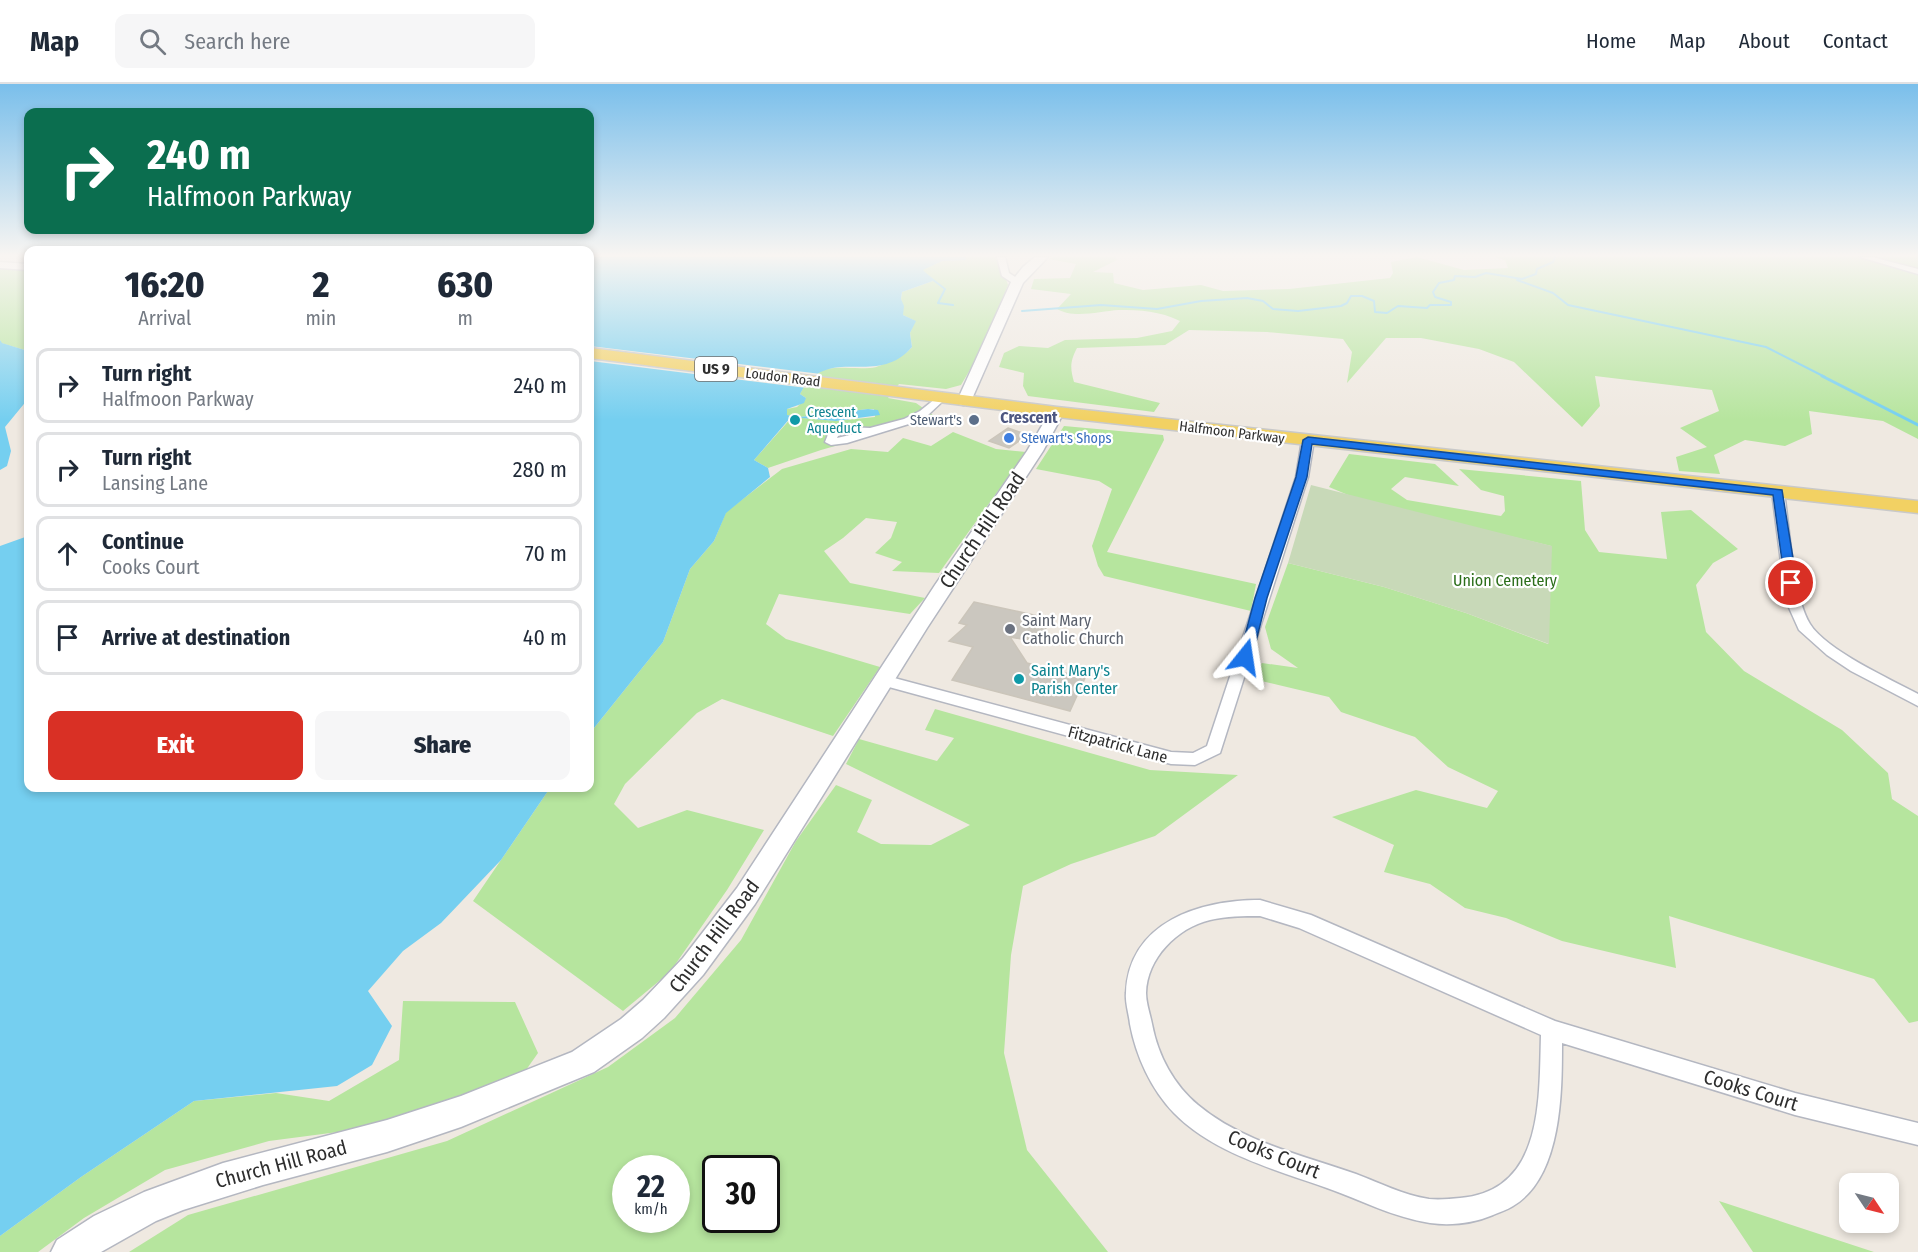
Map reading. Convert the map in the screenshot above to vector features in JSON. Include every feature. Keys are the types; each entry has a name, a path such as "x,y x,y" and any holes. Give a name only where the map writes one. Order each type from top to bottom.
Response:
{"main road":[{"name":"Loudon Road","path":"594,353 940,398"},
{"name":"Halfmoon Parkway","path":"940,398 1918,507"}],"street":[{"path":"964,401 1004,312"},
{"path":"871,431 909,422 930,410 940,398"},
{"name":"Church Hill Road","path":"69,1252 93,1235 198,1186 445,1119 583,1062 604,1050 665,1000 702,957 776,853 883,680 1045,437 1057,412"},
{"name":"Fitzpatrick Lane","path":"883,680 1172,758 1195,759 1214,748 1302,477 1308,440"},
{"path":"1778,492 1793,601 1804,627 1848,663 1918,700"},
{"name":"Cooks Court","path":"1552,1030 1550,1103 1537,1162 1523,1184 1506,1199 1485,1208 1440,1212 1406,1205 1227,1138 1190,1113 1166,1088 1150,1057 1142,1038 1136,992 1142,968 1151,949 1180,923 1199,915 1224,909 1260,908 1304,921 1552,1030 1795,1104 1918,1134"}],"green space":[{"path":"0,312 24,312 24,350 1,343"},
{"path":"903,312 998,312 984,346 961,385 946,389 899,384 888,398 916,403 933,415 916,423 821,450 768,468 754,460 792,417 836,421 875,417 874,409 800,417 787,415 787,409 797,407 806,398 800,394 814,375 821,371 875,367 898,357 912,347 910,333 915,321 903,315"},
{"path":"1063,312 1107,312 1087,314"},
{"path":"1146,312 1918,312 1918,439 1883,421 1809,411 1812,434 1785,446 1745,440 1714,455 1720,474 1679,471 1676,457 1707,447 1680,428 1719,411 1712,390 1595,376 1600,406 1582,427 1514,362 1479,349 1421,338 1386,338 1347,383 1352,352 1343,339 1267,332 1189,330 1165,345 1077,348 1071,365 1074,382 1160,403 1154,412 1028,396 1023,386 1024,373 999,367 1004,353 1019,346 1048,348 1065,340 1137,338 1172,331 1180,321"},
{"path":"1064,426 1163,435 1164,440 1107,552 1256,584 1251,611 1104,576 1098,566 1092,546 1112,489 1099,481 1036,469"},
{"path":"953,432 996,449 1026,452 939,573 892,571 902,562 875,553 891,538 897,522 866,518 824,551 850,583 925,598 910,614 779,594 766,624 786,639 880,667 833,736 722,699 697,713 625,784 614,804 638,828 687,810 764,830 727,890 670,972 623,1011 473,901 547,792 594,792 594,728 663,642 690,569 714,541 726,512 782,469 851,449 888,452 903,438 931,446"},
{"path":"1349,454 1435,464 1459,486 1405,477 1391,489 1407,500 1501,516 1505,511 1504,496 1481,490 1459,469 1581,481 1585,530 1599,552 1667,559 1661,512 1691,510 1738,549 1713,563 1696,585 1706,632 1744,671 1842,730 1888,773 1892,799 1918,816 1918,1021 1909,1023 1874,979 1669,916 1676,968 1562,941 1506,918 1465,908 1430,884 1384,872 1394,845 1332,817 1416,790 1487,808 1498,791 1448,767 1415,737 1341,712 1329,697 1253,679 1262,663 1298,668 1271,649 1265,627 1288,563 1384,587 1466,613 1548,644 1551,546 1393,508 1329,487"},
{"name":"Union Cemetery","path":"1311,485 1552,546 1549,644 1466,613 1384,587 1288,563"},
{"path":"935,709 1150,770 1238,775 1155,836 1071,864 1023,886 1011,955 1004,1053 1027,1150 1108,1252 129,1252 188,1215 447,1141 608,1067 675,1018 741,940 796,841 836,785 872,800 857,832 881,844 931,845 970,825 846,764 859,739 937,761 954,738 925,730"},
{"path":"403,1001 515,1002 538,1053 526,1070 457,1100 361,1129 269,1141 165,1170 84,1218 38,1252 0,1252 0,1236 81,1177 194,1101 276,1093 329,1101 399,1060"},
{"path":"1719,1201 1874,1252 1753,1252"}],"water":[{"path":"594,312 903,312 903,315 916,321 910,333 912,347 898,359 883,365 838,367 824,371 811,379 800,394 806,398 804,403 787,409 787,415 800,417 868,409 878,410 880,415 836,421 791,417 754,460 768,468 770,477 726,513 714,541 690,569 663,642 594,728"},
{"path":"0,340 2,343 24,350 24,404 5,427 11,451 7,466 0,470"},
{"path":"24,537 24,792 547,792 501,860 441,923 403,951 368,991 392,1026 372,1065 337,1086 194,1101 81,1177 0,1236 0,546"}],"pier":[{"path":"594,346 821,374 807,388 594,361"}],"building":[{"name":"Stewart's Shops","path":"1008,428 1028,435 1009,448 989,441"},
{"path":"974,602 1043,617 1042,620 1049,622 1039,642 1010,637 1027,663 1085,678 1070,711 952,680 973,647 949,641 967,625 959,623"}],"waterway":[{"path":"1375,312 1389,312"},
{"path":"1599,312 1766,347 1825,377"},
{"path":"1822,376 1918,425"}],"place":[{"name":"Crescent Aqueduct","path":"795,420"},
{"name":"Stewart's","path":"974,420"},
{"name":"Stewart's Shops","path":"1009,438"},
{"name":"Saint Mary Catholic Church","path":"1010,629"},
{"name":"Saint Mary's Parish Center","path":"1019,679"}],"district":[{"name":"Crescent","path":"1029,417"}],"route":[{"path":"1245,657 1261,598 1302,477 1308,440 1778,492 1791,583"}]}
